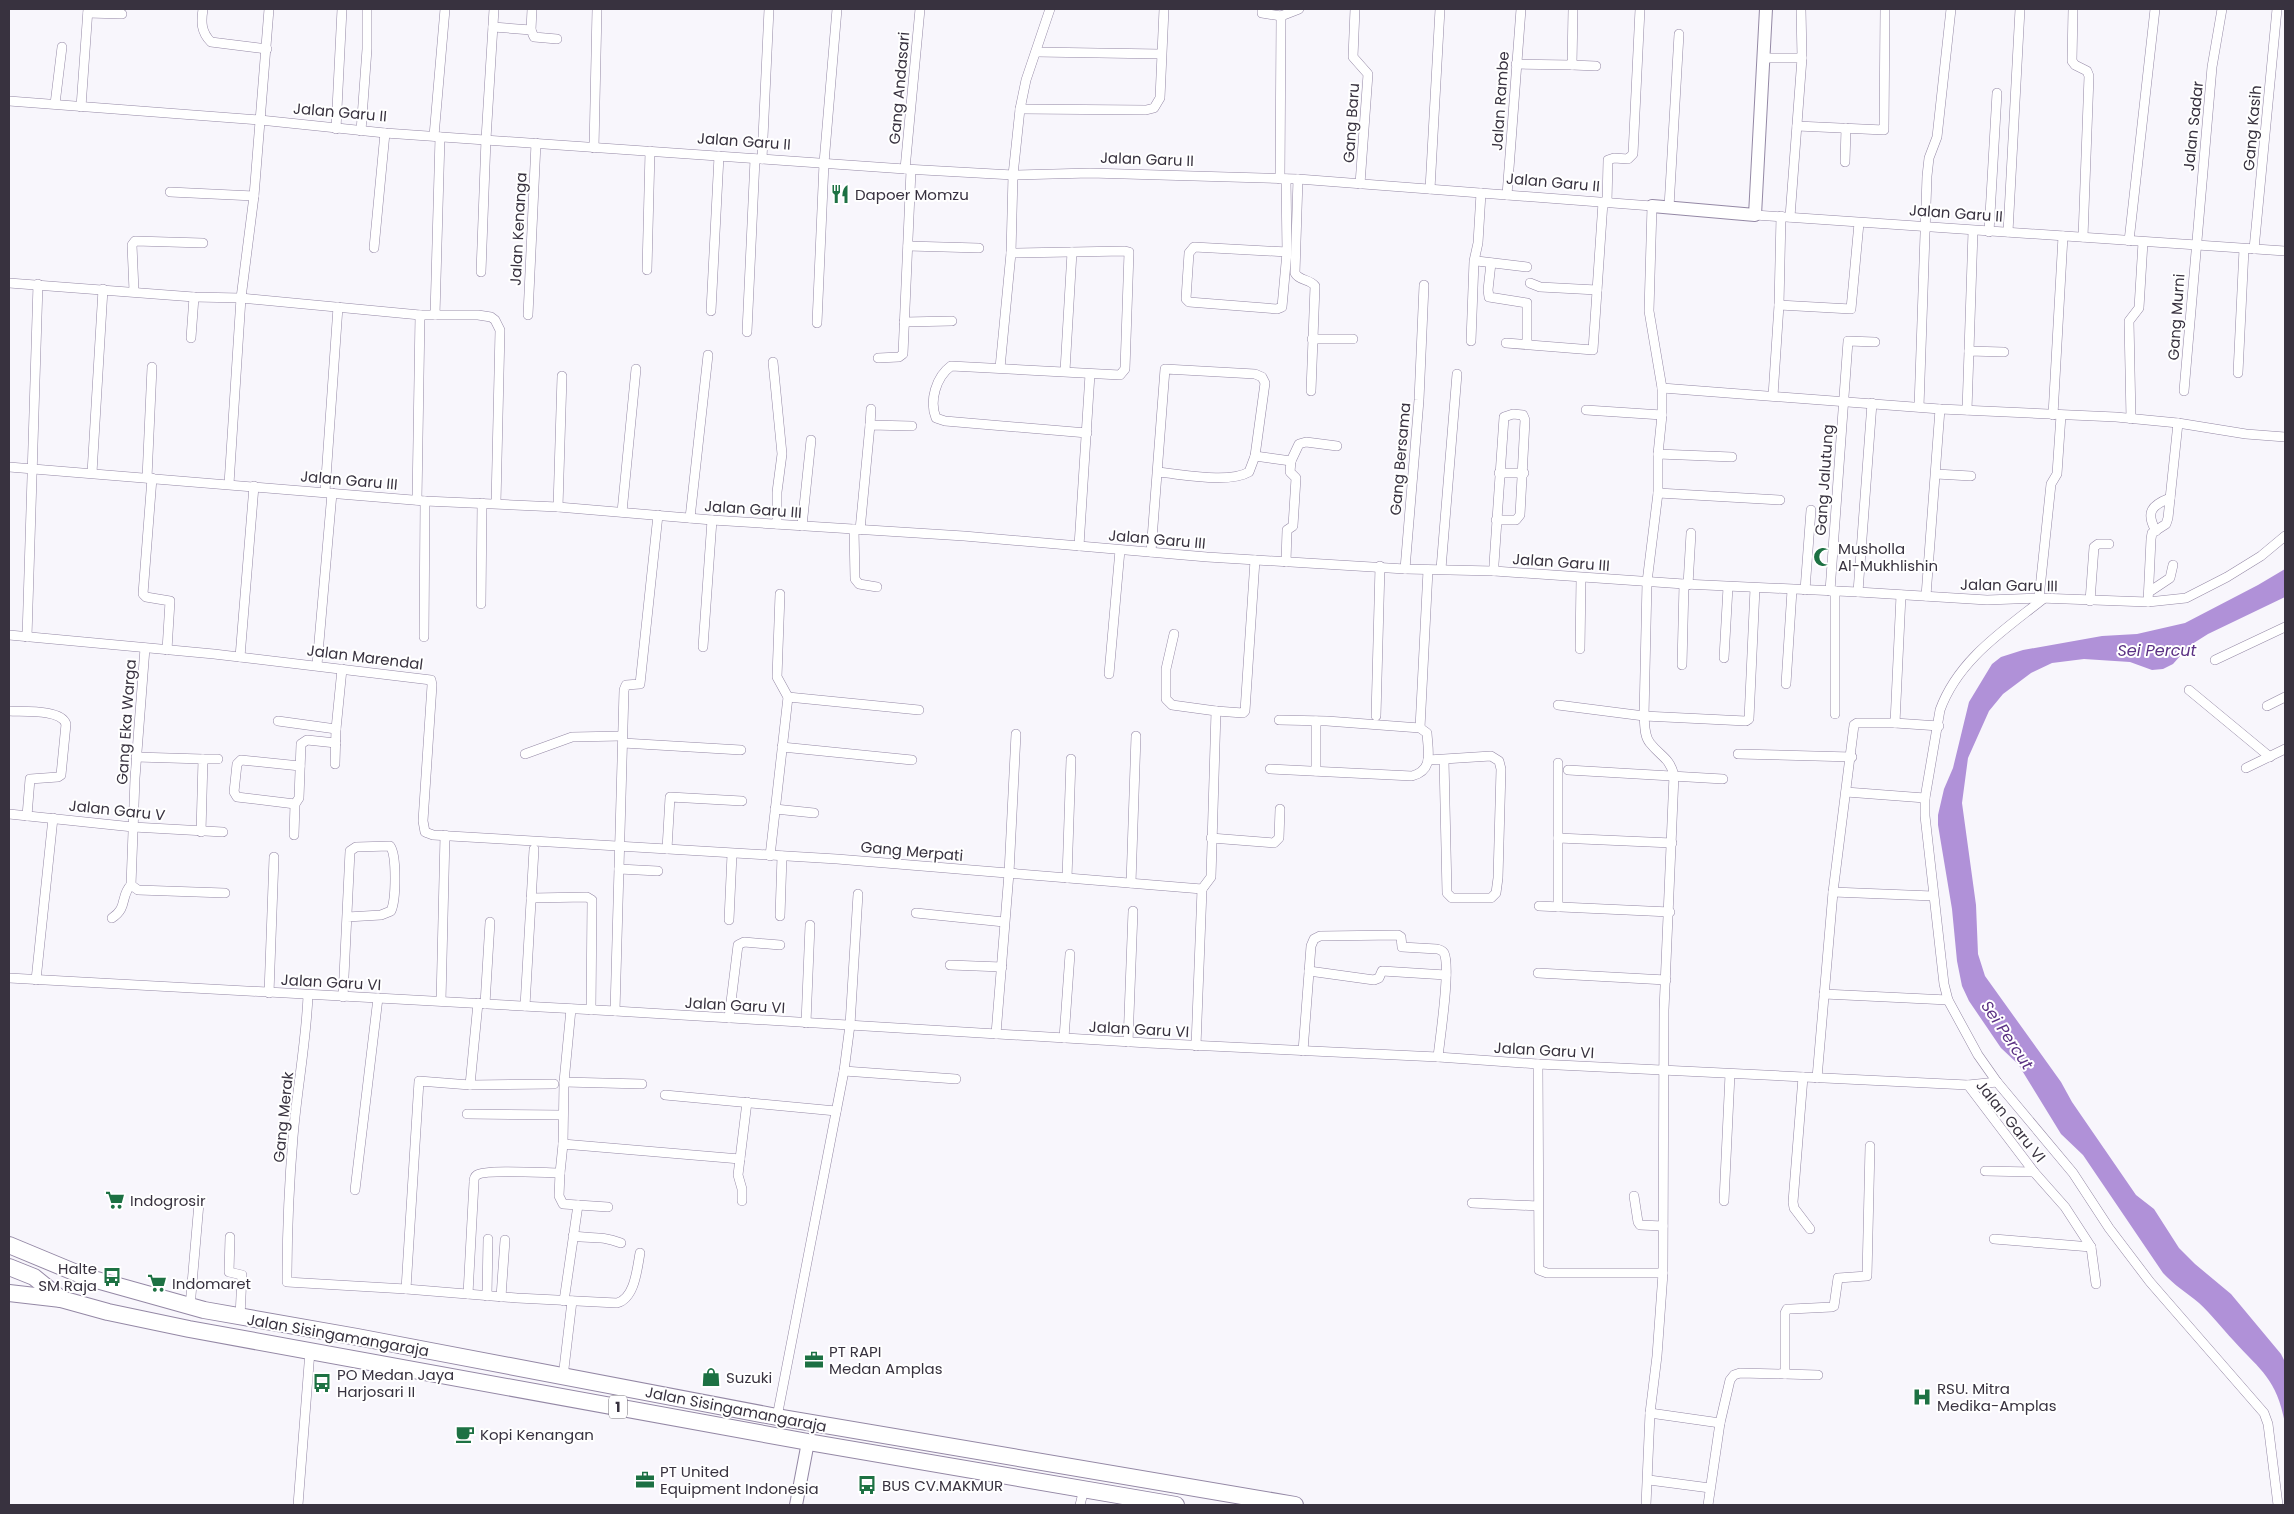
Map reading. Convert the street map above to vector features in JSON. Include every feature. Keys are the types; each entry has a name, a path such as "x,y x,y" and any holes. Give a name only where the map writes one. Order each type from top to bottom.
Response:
{"highway":[{"name":"Jalan Sisingamangaraja","path":"9,1245 86,1277 190,1307 563,1376 776,1418 1295,1505"},
{"name":"Jalan Sisingamangaraja","path":"9,1267 34,1278 61,1299 108,1312 808,1442 1176,1505"},
{"path":"9,1293 61,1299"}],"street":[{"path":"203,9 201,22 205,36 211,42 267,49"},
{"path":"229,484 241,298 254,196 269,9"},
{"path":"336,129 342,9"},
{"path":"361,130 367,50 367,9"},
{"path":"435,315 437,136 445,9"},
{"path":"481,272 486,139 494,9"},
{"path":"532,9 531,30 534,37 538,39 557,39"},
{"path":"594,148 597,9"},
{"path":"747,332 769,9"},
{"path":"817,323 824,163 837,9"},
{"name":"Gang Andasari","path":"878,358 902,356 908,246 908,170 920,9"},
{"path":"1000,368 1011,253 1013,175 1020,109 1026,80 1050,9"},
{"path":"1020,109 1146,110 1154,108 1160,98 1164,9"},
{"path":"1262,9 1262,13 1281,16 1299,9"},
{"name":"Gang Baru","path":"1355,9 1354,57 1368,74 1360,184"},
{"path":"1430,189 1440,9"},
{"name":"Jalan Rambe","path":"1507,195 1521,9"},
{"path":"1572,65 1573,9"},
{"path":"1506,343 1527,343 1593,350 1608,160 1614,158 1628,159 1633,154 1640,9"},
{"path":"1755,215 1766,9"},
{"path":"1773,396 1785,217 1802,58 1802,9"},
{"path":"1796,126 1884,130 1884,9"},
{"path":"1919,407 1928,167 1937,138 1951,9"},
{"path":"2008,232 2020,9"},
{"path":"2074,9 2072,61 2087,70 2089,76 2083,237"},
{"path":"2129,241 2155,9"},
{"name":"Jalan Sadar","path":"2195,246 2212,67 2222,9"},
{"name":"Gang Kasih","path":"2254,249 2277,9"},
{"path":"82,107 88,11 122,14"},
{"path":"1281,16 1283,179 1287,252 1284,305 1280,308 1189,302 1186,299 1189,253 1194,247 1287,252"},
{"path":"493,27 531,30"},
{"path":"1669,207 1678,34"},
{"path":"55,104 62,47"},
{"path":"1036,52 1161,54"},
{"path":"1764,58 1802,58"},
{"path":"1516,64 1596,66"},
{"path":"1989,232 1997,94"},
{"name":"Jalan Garu II","path":"9,101 260,120 385,133 908,170 1013,175 1090,173 1283,179 1605,202 1859,223 2285,251"},
{"path":"1845,162 1846,128"},
{"path":"374,248 385,133"},
{"name":"Jalan Kenanga","path":"528,316 536,143"},
{"path":"647,270 650,151"},
{"path":"711,311 719,156"},
{"path":"1298,180 1294,273 1297,277 1315,286 1311,391"},
{"path":"170,192 254,196"},
{"path":"1471,340 1474,261 1478,243 1481,193"},
{"path":"1646,1505 1650,1413 1657,1356 1663,1273 1663,1070 1674,775 1668,760 1650,743 1645,733 1644,716 1647,582 1658,493 1658,454 1662,415 1662,388 1649,311 1652,206"},
{"path":"1779,305 1851,309 1859,223"},
{"path":"1967,410 1973,231"},
{"path":"2062,236 2057,474 2051,484 2041,598 1976,654 1957,677 1945,696 1940,710 1925,798 1933,896 1944,984 1948,1000 1978,1055 1997,1082 2073,1173 2108,1228 2150,1282 2264,1413 2268,1424 2278,1505"},
{"path":"134,291 132,245 135,241 203,243"},
{"path":"2130,419 2129,321 2139,308 2144,242"},
{"path":"908,246 979,248"},
{"name":"Gang Murni","path":"2184,390 2195,246"},
{"path":"2238,373 2244,248"},
{"path":"1011,253 1125,251 1130,254 1125,369 1120,375 951,366 944,371 940,378 932,402 936,418 946,421 1087,433"},
{"path":"1065,371 1072,252"},
{"path":"1477,261 1527,267"},
{"path":"1491,263 1489,298 1527,304 1527,343"},
{"path":"9,283 194,297 241,298 420,315 478,315 491,317 499,326 496,503"},
{"path":"1530,283 1540,287 1598,290"},
{"path":"27,637 38,284"},
{"name":"Gang Bersama","path":"1405,569 1422,351 1424,284"},
{"path":"92,473 103,289"},
{"path":"191,338 194,297"},
{"path":"317,665 329,492 338,307"},
{"path":"420,315 424,637"},
{"path":"904,322 952,321"},
{"path":"1312,340 1353,339"},
{"name":"Gang Jalutung","path":"1835,714 1832,591 1848,341 1875,342"},
{"path":"1969,351 2004,352"},
{"path":"690,518 708,355"},
{"path":"773,362 782,454 777,492 777,524"},
{"path":"152,366 143,594 146,597 170,600 167,650"},
{"path":"1151,552 1164,372 1168,368 1255,374 1262,377 1264,383 1255,456 1250,472 1243,476 1230,478 1157,472"},
{"path":"622,512 636,369"},
{"path":"1080,546 1090,374"},
{"path":"1441,569 1457,374"},
{"path":"558,507 562,376"},
{"path":"1662,388 1919,407 2130,419 2178,423 2246,434 2285,436"},
{"path":"1858,592 1872,403"},
{"path":"1926,596 1940,408"},
{"path":"871,409 857,529 855,579 859,584 877,587"},
{"path":"1586,410 1662,415"},
{"path":"1494,571 1496,520 1499,473 1504,417 1518,413 1523,415 1525,420 1524,473 1520,515 1516,520 1496,520"},
{"path":"2148,602 2151,538 2152,533 2166,524 2178,423"},
{"path":"870,425 912,426"},
{"path":"802,526 811,440"},
{"path":"1286,562 1287,530 1293,526 1296,486 1296,478 1290,472 1291,461 1299,444 1306,442 1337,446"},
{"path":"1658,454 1732,457"},
{"path":"1255,456 1291,461"},
{"name":"Jalan Garu III","path":"9,467 421,501 558,507 1255,560 1405,569 1494,571 1728,587 1858,592 1987,600 2041,598 2148,602 2186,598 2227,577 2261,556 2285,536"},
{"path":"1499,473 1524,473"},
{"path":"1936,474 1971,476"},
{"path":"240,657 254,486"},
{"path":"1658,493 1780,500"},
{"path":"2156,531 2151,518 2152,508 2157,503 2170,498"},
{"path":"481,604 482,503"},
{"path":"1805,590 1811,510"},
{"path":"615,1011 624,686 640,684 658,515"},
{"path":"702,648 712,520"},
{"path":"1682,665 1686,584 1691,533"},
{"path":"2090,600 2094,547 2098,544 2109,544"},
{"path":"1108,674 1120,550"},
{"path":"1174,634 1166,669 1166,699 1172,704 1243,713 1245,710 1255,560"},
{"path":"2149,592 2170,578 2173,565"},
{"path":"1376,716 1380,566"},
{"path":"1420,728 1428,570"},
{"path":"1580,649 1581,578"},
{"path":"1724,658 1728,587"},
{"path":"1558,705 1644,716 1746,721 1749,719 1755,588"},
{"path":"1786,684 1792,590"},
{"path":"770,856 788,697 777,677 780,594"},
{"path":"1895,723 1901,595"},
{"path":"2215,660 2285,627"},
{"name":"Jalan Marendal","path":"9,635 317,665 428,679 432,681 423,827 428,834 619,846"},
{"name":"Gang Eka Warga","path":"112,918 123,907 127,888 131,885 136,757 145,648"},
{"path":"335,764 336,729 342,669"},
{"path":"2188,690 2270,757"},
{"path":"788,697 919,710"},
{"path":"2267,706 2285,697"},
{"path":"1196,1046 1202,890 1211,876 1216,711"},
{"path":"9,712 54,714 62,718 66,724 61,775 59,777 30,778 27,816"},
{"path":"1270,769 1412,776 1421,774 1426,768 1428,760 1427,733 1420,728 1279,720"},
{"path":"278,721 336,729"},
{"path":"1316,721 1316,771"},
{"path":"1817,1078 1834,892 1855,724 1895,723 1938,726"},
{"path":"996,1034 1009,873 1016,734"},
{"path":"1132,883 1136,736"},
{"path":"526,754 572,737 741,750"},
{"path":"294,835 295,804 299,798 300,748 302,742 307,740 336,743"},
{"path":"782,747 912,760"},
{"path":"2246,768 2285,749"},
{"path":"1738,754 1852,757"},
{"path":"1428,760 1491,756 1499,761 1502,769 1497,888 1496,893 1491,898 1464,900 1448,896 1444,760"},
{"path":"136,757 218,759"},
{"path":"201,832 203,759"},
{"path":"1067,878 1071,759"},
{"path":"295,804 237,797 234,792 236,764 241,760 300,766"},
{"path":"1558,763 1558,907"},
{"path":"1568,770 1723,779"},
{"path":"1846,792 1925,798"},
{"path":"667,849 670,797 742,802"},
{"path":"775,809 814,813"},
{"path":"1212,838 1274,843 1279,838 1280,809"},
{"name":"Jalan Garu V","path":"9,814 133,827 223,832"},
{"path":"36,980 53,818"},
{"path":"441,1001 445,835"},
{"path":"1558,838 1672,843"},
{"path":"343,997 350,851 356,846 390,846 394,855 394,900 391,911 381,915 348,917"},
{"name":"Gang Merpati","path":"619,846 1009,873 1202,890"},
{"path":"526,1006 534,849"},
{"path":"729,920 732,854"},
{"path":"780,916 782,856"},
{"path":"269,993 274,857"},
{"path":"619,869 658,871"},
{"path":"131,885 138,890 225,893"},
{"path":"1834,892 1933,896"},
{"path":"776,1418 844,1071 850,1025 858,894"},
{"path":"532,898 587,897 592,900 591,1010"},
{"path":"1539,906 1670,912"},
{"path":"1128,1042 1133,911"},
{"path":"916,913 1004,922"},
{"path":"470,1085 490,922"},
{"path":"806,1023 810,926"},
{"path":"1303,1051 1311,946 1314,939 1320,936 1398,935 1401,937 1403,947 1442,950 1445,956 1446,975 1438,1056"},
{"path":"729,1018 738,944 744,942 780,945"},
{"path":"1064,1038 1070,954"},
{"path":"950,965 1002,968"},
{"path":"1309,971 1374,980 1379,978 1382,971 1446,975"},
{"path":"1538,973 1666,980"},
{"name":"Jalan Garu VI","path":"9,978 308,996 441,1001 1196,1046 1438,1056 1538,1064 1968,1085 2034,1172 2064,1207 2091,1247"},
{"path":"1824,994 1948,1000"},
{"name":"Gang Merak","path":"308,996 306,1040 293,1136 287,1241 288,1282 406,1289"},
{"path":"354,1190 378,998"},
{"path":"571,1009 564,1082 560,1199 566,1205 608,1207"},
{"path":"1538,1064 1539,1270 1542,1273 1663,1273"},
{"path":"844,1071 956,1079"},
{"path":"1724,1201 1730,1074"},
{"path":"1803,1077 1793,1202 1794,1208 1810,1228"},
{"path":"554,1084 470,1085 419,1081 406,1289 568,1301 624,1301 630,1292 640,1253"},
{"path":"564,1082 642,1084"},
{"path":"1968,1085 1997,1082"},
{"path":"666,1095 836,1111"},
{"path":"742,1201 742,1190 738,1178 746,1102"},
{"path":"467,1114 563,1115"},
{"path":"562,1144 740,1160"},
{"path":"1785,1374 1787,1309 1832,1308 1834,1306 1838,1278 1867,1276 1870,1146"},
{"path":"1985,1171 2034,1172"},
{"path":"468,1294 474,1178 482,1173 560,1173"},
{"path":"1634,1196 1640,1225 1664,1226"},
{"path":"190,1307 199,1204"},
{"path":"1472,1204 1538,1206"},
{"path":"563,1376 573,1236 578,1205"},
{"path":"573,1236 583,1238 594,1236 621,1243"},
{"path":"230,1237 229,1272 242,1275 240,1317"},
{"path":"487,1296 488,1239"},
{"path":"1994,1239 2091,1247 2096,1284"},
{"path":"501,1297 504,1240"},
{"path":"298,1505 310,1351"},
{"path":"1708,1505 1720,1423 1730,1380 1734,1375 1750,1372 1818,1375"},
{"path":"1650,1413 1720,1423"},
{"path":"796,1505 808,1442"},
{"path":"1648,1480 1710,1488"},
{"path":"1080,1505 1084,1489"}],"water":[{"name":"Sei Percut","path":"2285,569 2285,597 2208,634 2189,646 2173,664 2163,669 2152,670 2130,662 2084,659 2052,663 2031,673 2003,694 1989,711 1968,758 1962,803 1976,905 1978,954 1985,976 2061,1082 2072,1102 2136,1195 2154,1209 2179,1248 2231,1294 2281,1354 2285,1362 2285,1423 2272,1385 2260,1368 2199,1303 2163,1273 2083,1155 2061,1134 2018,1064 2001,1048 1969,1001 1962,986 1957,961 1952,909 1938,815 1944,789 1953,768 1969,702 1992,664 2001,657 2023,650 2102,636 2137,634 2185,623"}],"place":[{"name":"Dapoer Momzu","path":"840,194"},
{"name":"Musholla Al-Mukhlishin","path":"1823,557"},
{"name":"Indogrosir","path":"115,1200"},
{"name":"Halte SM Raja","path":"112,1277"},
{"name":"Indomaret","path":"157,1283"},
{"name":"PT RAPI Medan Amplas","path":"814,1360"},
{"name":"Suzuki","path":"711,1377"},
{"name":"PO Medan Jaya Harjosari II","path":"322,1383"},
{"name":"RSU. Mitra Medika-Amplas","path":"1922,1397"},
{"name":"Kopi Kenangan","path":"465,1434"},
{"name":"PT United Equipment Indonesia","path":"645,1480"},
{"name":"BUS CV.MAKMUR","path":"867,1485"}]}
